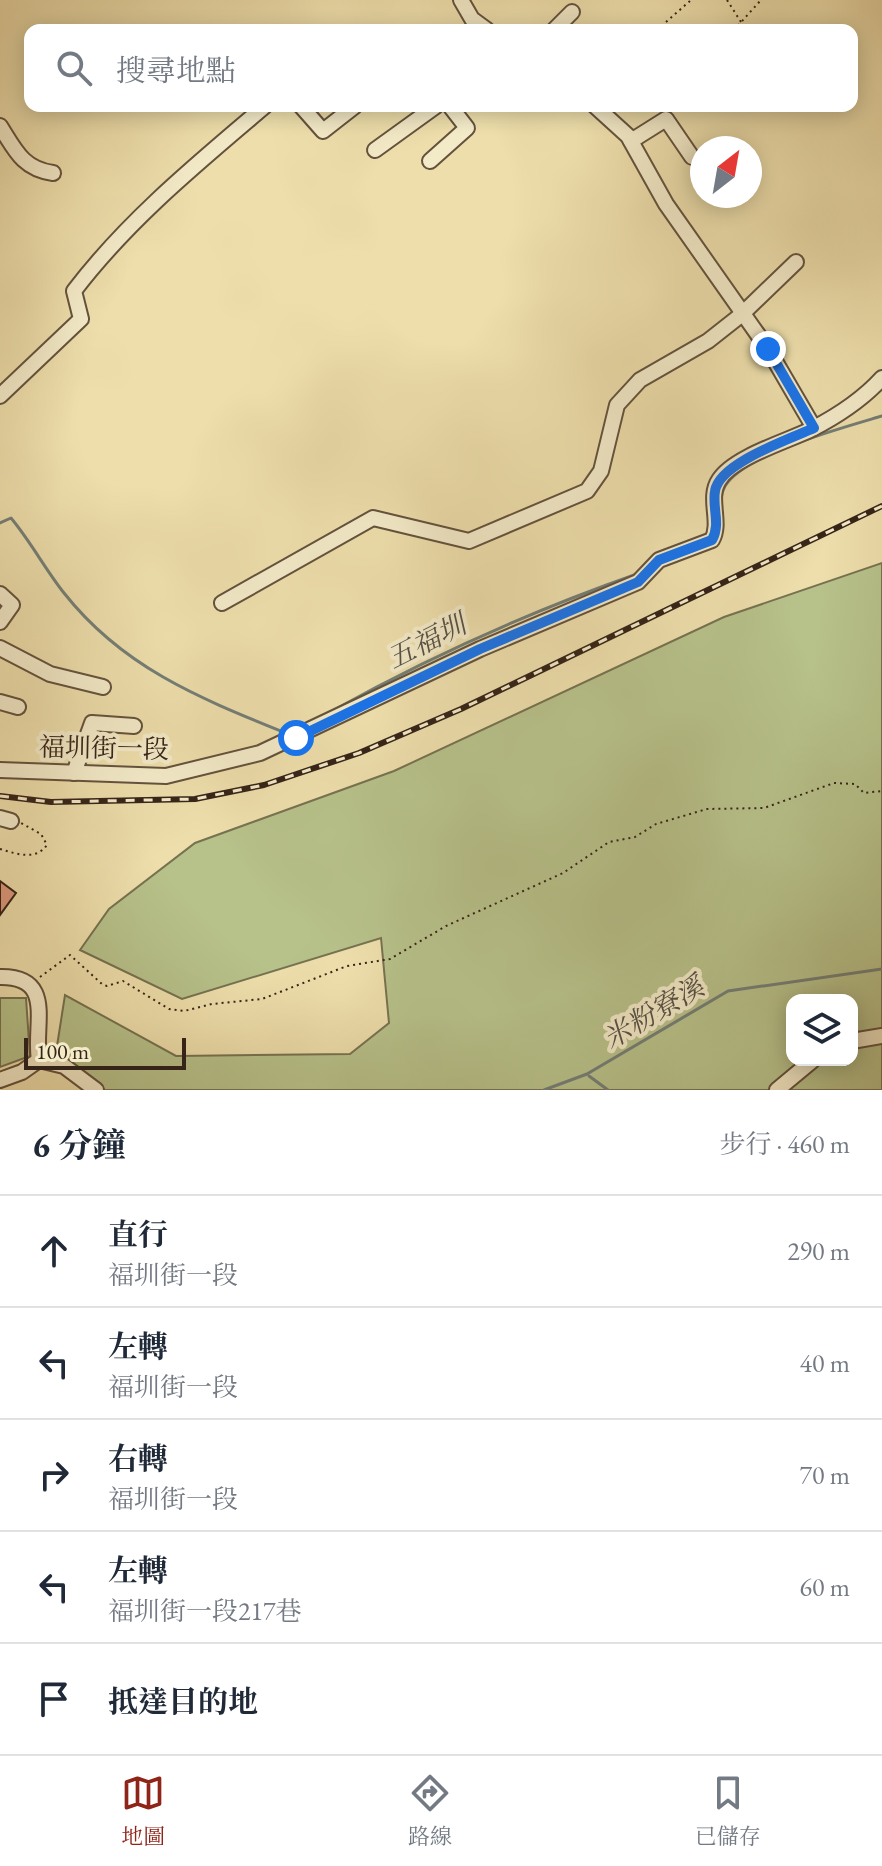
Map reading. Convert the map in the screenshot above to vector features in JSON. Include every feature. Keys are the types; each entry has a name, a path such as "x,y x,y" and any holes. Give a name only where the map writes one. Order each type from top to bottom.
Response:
{"street":[{"path":"461,0 478,24"},
{"path":"560,24 572,12"},
{"path":"0,396 81,319 74,291 94,264 175,182 258,112"},
{"path":"306,112 323,131 347,112"},
{"path":"375,150 428,112"},
{"path":"430,161 467,128 455,112"},
{"path":"601,112 630,139 666,204 741,315 768,349 814,428"},
{"path":"630,139 666,119 690,154"},
{"path":"0,126 25,164 35,170 53,173"},
{"path":"222,603 373,518 469,541 587,491 601,471 617,405 640,380 708,341 741,315 796,262"},
{"name":"福圳街一段","path":"0,770 166,776 260,753 480,649 638,582 653,571 659,560 712,540 717,531 715,489 720,477 744,460 814,428 864,398 882,378"},
{"path":"0,594 12,605 0,622"},
{"path":"0,648 50,674 103,687"},
{"path":"0,702 18,707"},
{"path":"74,773 92,723 134,726"},
{"path":"0,977 21,979 30,984 39,1003 39,1060"},
{"path":"858,1040 882,1036"},
{"path":"0,1080 22,1072 39,1060 64,1066 96,1090"},
{"path":"777,1090 806,1066"}],"path":[{"path":"664,24 691,0"},
{"path":"727,0 742,23 761,0"},
{"path":"30,984 70,955 102,984 107,986 123,981 169,1009 184,1011 212,1004 262,999 347,966 390,959 446,926 563,873 609,842 635,837 656,824 707,809 764,808 834,783 855,784 864,793 882,791"},
{"path":"0,849 32,856 47,845 41,834 6,819"}],"green space":[{"path":"882,563 882,1090 94,1090 57,1046 65,995 176,1056 350,1054 389,1023 381,938 182,999 80,950 109,909 195,843 394,771 724,617"},
{"path":"0,998 26,998 30,1056 0,1067"}],"building":[{"path":"0,881 16,893 0,915"}],"waterway":[{"name":"五福圳","path":"721,534 722,492 736,474 752,463 797,443 882,416"},
{"name":"五福圳","path":"0,523 11,518 57,584 87,619 139,662 195,694 288,734"},
{"name":"五福圳","path":"334,710 482,636 637,574"},
{"name":"米粉寮溪","path":"544,1090 587,1074 728,991 882,969"},
{"path":"589,1076 608,1090"}],"railway":[{"path":"0,796 51,802 195,799 264,785 359,753 461,709 882,506"}],"route":[{"path":"296,738 480,649 638,582 653,571 659,560 712,540 717,531 715,489 720,477 744,460 814,428 768,349"}]}
